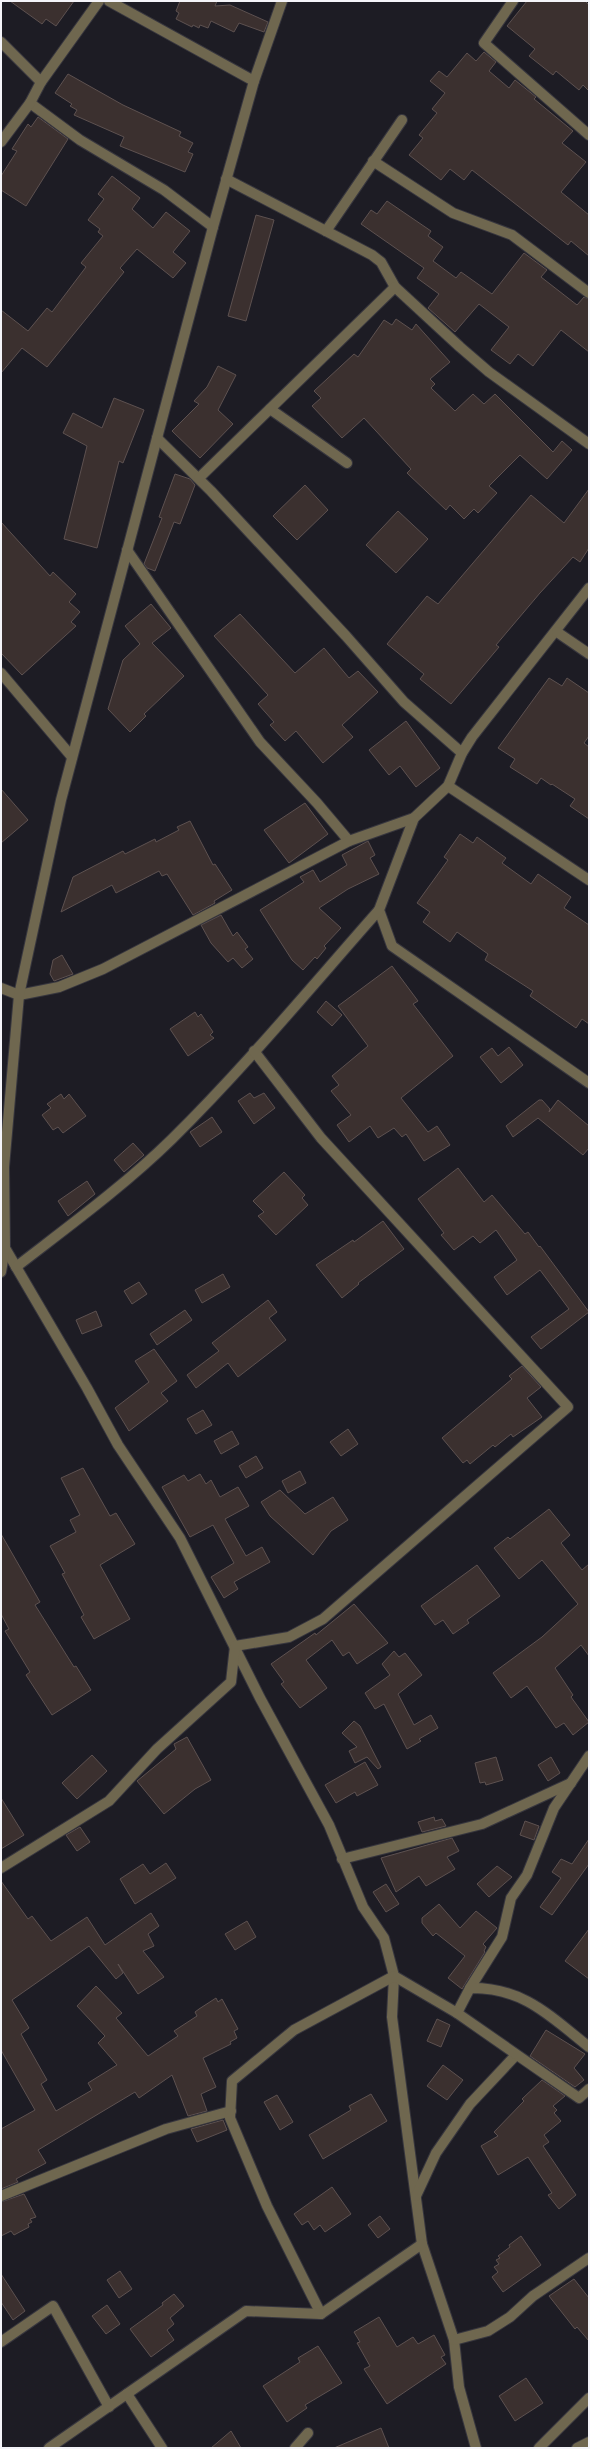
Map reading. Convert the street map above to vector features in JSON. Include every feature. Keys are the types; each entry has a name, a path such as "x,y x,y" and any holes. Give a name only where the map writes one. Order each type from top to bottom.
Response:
{"street":[{"path":"1,142 30,103 41,82 99,1"},
{"path":"109,1 254,81"},
{"path":"1,1272 5,1248 2,1166 19,995 72,757 226,179 254,81 282,1"},
{"path":"513,1 484,43 589,135"},
{"path":"1,42 41,82"},
{"path":"30,103 80,140 164,190 213,227"},
{"path":"326,231 402,120"},
{"path":"373,161 453,213 512,235 589,293"},
{"path":"226,179 372,255 381,262 395,287 489,372 589,444"},
{"path":"199,478 395,287"},
{"path":"270,409 348,463"},
{"path":"157,438 199,478 346,636 404,702 462,753"},
{"path":"127,550 260,742 317,803 349,841"},
{"path":"1,988 19,995 59,987 103,969 349,841 414,818 448,786 462,753 557,632 589,588"},
{"path":"557,632 589,654"},
{"path":"1,673 72,757"},
{"path":"448,786 589,880"},
{"path":"16,1267 104,1199 172,1139 254,1051 379,910 414,818"},
{"path":"379,910 392,946 589,1083"},
{"path":"235,1646 289,1637 323,1619 568,1407 321,1138 254,1051"},
{"path":"5,1248 118,1445 180,1538 260,1698 329,1825 363,1907 384,1938 394,1976 392,2017 422,2244 454,2340 459,2387 476,2447"},
{"path":"1,1868 109,1801 157,1749 231,1682 235,1646"},
{"path":"457,2013 470,1988 502,1937 511,1898 527,1875 554,1808 589,1756"},
{"path":"342,1859 482,1824 572,1782"},
{"path":"394,1976 457,2013 579,2098 589,2089"},
{"path":"321,2314 268,2206 230,2118 232,2081 294,2030 394,1976"},
{"path":"470,1988 508,1992 536,2004 589,2047"},
{"path":"416,2196 436,2153 470,2104 516,2055"},
{"path":"1,2196 166,2129 231,2110"},
{"path":"49,2448 246,2310 321,2314 422,2244"},
{"path":"454,2340 488,2331 510,2317 533,2296 589,2258"},
{"path":"1,2342 53,2306 108,2407"},
{"path":"127,2394 162,2448"},
{"path":"539,2448 589,2398"},
{"path":"295,2448 308,2433"},
{"path":"577,2448 589,2442"}],"building":[{"path":"10,1 74,1 56,26 46,19 42,24"},
{"path":"180,1 217,1 215,6 230,5 268,22 264,32 239,23 234,32 211,21 208,28 200,25 199,28 193,25 192,27 176,19 179,13 176,11"},
{"path":"527,1 585,1 589,5 589,91 583,85 579,90 556,71 553,75 529,56 535,49 507,26"},
{"path":"484,52 496,62 489,71 509,88 515,80 536,97 534,99 573,131 562,143 586,162 561,192 589,215 589,256 571,241 568,245 472,170 464,180 450,169 441,180 409,155 423,138 419,135 437,113 432,109 445,93 430,81 439,71 447,77 467,53 476,61"},
{"path":"68,74 123,105 181,132 179,136 193,143 188,152 193,154 185,172 120,146 124,137 74,115 77,110 70,106 72,104 55,93"},
{"path":"38,117 68,139 26,206 1,190 1,176 17,151 12,149 28,124 31,127"},
{"path":"112,176 140,198 132,209 153,228 166,212 190,231 173,252 186,263 173,278 137,249 120,268 124,272 47,367 22,348 1,373 1,310 28,331 47,308 52,312 86,267 81,263 103,236 98,232 100,229 88,220 104,199 98,194"},
{"path":"387,201 431,231 428,236 443,247 433,261 456,278 461,272 492,294 524,253 547,270 541,277 577,305 584,297 589,299 589,352 561,330 533,366 518,354 510,364 491,350 509,327 479,304 455,332 428,308 439,294 417,278 424,268 361,224 371,210 377,214"},
{"path":"256,215 274,220 246,321 228,316"},
{"path":"396,319 412,330 416,324 450,362 430,379 435,384 431,388 455,411 473,394 484,404 495,394 553,452 562,441 572,450 547,479 520,455 489,486 497,493 478,513 474,509 464,519 450,505 446,510 407,473 411,469 364,418 342,438 312,406 321,398 314,391 354,354 358,357 384,320 392,325"},
{"path":"218,366 236,375 218,410 233,424 200,458 172,431 199,404 194,401 207,387"},
{"path":"114,398 144,410 123,463 119,461 97,548 64,539 87,446 63,433 73,413 102,428"},
{"path":"175,474 190,479 195,485 180,524 174,522 155,571 147,568 144,564 162,518 159,517"},
{"path":"305,485 328,510 297,540 273,516"},
{"path":"589,489 589,548 580,562 573,557 540,593 496,645 499,647 451,704 420,679 424,674 387,644 427,596 438,604 531,495 564,523"},
{"path":"398,511 428,539 396,573 366,545"},
{"path":"1,522 50,576 53,572 76,594 69,602 80,612 71,622 76,626 22,675 1,653"},
{"path":"151,604 171,628 152,643 184,676 144,714 146,716 130,732 108,709 123,660 140,644 125,626"},
{"path":"240,614 295,673 324,648 349,678 358,671 378,692 342,725 353,737 323,763 296,731 285,741 270,725 274,722 258,704 268,695 214,636"},
{"path":"549,678 562,686 567,678 589,693 589,736 584,743 589,747 589,819 570,806 575,799 541,778 537,784 510,767 515,759 498,748"},
{"path":"406,721 440,768 416,787 400,766 389,775 369,750"},
{"path":"1,789 28,820 1,843"},
{"path":"305,803 328,834 289,863 264,830"},
{"path":"190,821 213,865 215,864 232,890 214,901 215,903 193,915 167,874 162,876 159,871 116,893 112,885 61,912 73,877 123,851 125,854 155,839 156,842 179,830 177,827"},
{"path":"460,834 473,843 477,837 506,858 502,863 531,884 538,874 571,897 564,908 589,925 589,1024 582,1019 576,1028 530,996 533,991 485,960 488,954 457,932 450,942 423,922 430,912 417,903 448,860 444,857"},
{"path":"368,841 375,855 370,858 379,874 348,889 319,908 341,928 324,946 326,948 317,959 315,957 303,970 292,960 260,910 304,882 300,877 313,870 320,882 347,865 342,855"},
{"path":"221,915 233,936 237,932 248,947 245,949 253,959 242,968 233,958 228,962 211,943 201,925"},
{"path":"62,955 73,974 54,981 50,974 53,960"},
{"path":"392,966 418,1001 413,1004 453,1056 401,1098 428,1132 437,1126 450,1145 424,1161 406,1134 402,1137 394,1128 378,1138 370,1126 349,1142 337,1125 351,1115 331,1091 339,1085 332,1076 368,1046 338,1006"},
{"path":"326,1001 342,1015 332,1026 317,1012"},
{"path":"195,1012 198,1017 201,1014 213,1032 210,1035 214,1038 188,1056 170,1029"},
{"path":"509,1047 523,1065 501,1083 480,1057 492,1048 498,1056"},
{"path":"250,1093 254,1098 264,1093 275,1108 254,1124 238,1101"},
{"path":"61,1094 64,1099 69,1094 86,1116 63,1133 58,1127 53,1130 42,1115 51,1108 47,1104"},
{"path":"539,1100 542,1100 550,1109 549,1112 558,1100 589,1126 589,1148 583,1155 538,1118 513,1137 506,1126"},
{"path":"212,1117 222,1132 200,1147 190,1132"},
{"path":"133,1143 144,1155 124,1172 114,1160"},
{"path":"458,1168 484,1202 492,1195 525,1234 528,1232 589,1312 541,1349 531,1337 569,1309 540,1270 507,1295 494,1277 517,1260 496,1230 480,1243 473,1236 454,1250 441,1235 444,1233 418,1199"},
{"path":"284,1172 305,1195 302,1198 308,1205 276,1235 258,1216 264,1212 253,1201"},
{"path":"87,1181 95,1194 68,1216 58,1201"},
{"path":"383,1221 404,1249 358,1283 359,1284 342,1298 316,1265 353,1240 354,1242"},
{"path":"223,1274 230,1287 202,1303 195,1290"},
{"path":"139,1282 147,1294 132,1304 124,1291"},
{"path":"268,1300 277,1312 269,1318 286,1340 238,1377 228,1363 196,1388 187,1375 219,1351 212,1343"},
{"path":"185,1310 192,1320 157,1345 150,1334"},
{"path":"96,1311 102,1326 82,1334 76,1320"},
{"path":"154,1349 177,1381 161,1393 168,1401 129,1431 115,1408 149,1382 135,1361"},
{"path":"522,1366 541,1387 527,1398 542,1417 513,1437 511,1434 495,1447 493,1445 470,1464 467,1460 463,1463 442,1438 512,1379 509,1376"},
{"path":"203,1410 212,1425 196,1434 187,1419"},
{"path":"348,1429 358,1444 341,1456 330,1442"},
{"path":"232,1431 239,1444 221,1454 214,1441"},
{"path":"256,1456 263,1468 246,1478 239,1466"},
{"path":"83,1468 110,1516 116,1513 135,1544 100,1565 130,1619 94,1639 81,1617 84,1615 62,1574 65,1573 50,1546 76,1532 70,1520 80,1515 61,1478"},
{"path":"300,1471 306,1483 288,1493 282,1481"},
{"path":"200,1474 206,1484 211,1480 220,1497 238,1487 249,1506 225,1519 246,1556 262,1547 270,1562 234,1582 238,1589 224,1598 211,1577 234,1563 213,1525 190,1537 162,1487 184,1475 188,1481"},
{"path":"280,1490 305,1514 333,1497 348,1520 331,1531 313,1555 270,1516 261,1502"},
{"path":"549,1509 570,1535 561,1543 582,1570 589,1564 589,1656 581,1645 555,1668 573,1695 571,1697 589,1722 573,1735 564,1723 556,1728 527,1686 511,1698 493,1673 542,1637 578,1604 542,1560 519,1579 494,1548 508,1537 510,1539"},
{"path":"1,1534 40,1602 35,1605 74,1667 76,1666 91,1690 52,1715 26,1675 30,1672 5,1631 9,1629 1,1614"},
{"path":"477,1565 500,1596 467,1620 469,1623 453,1634 443,1620 435,1625 421,1606"},
{"path":"354,1604 388,1643 357,1664 349,1652 343,1656 332,1640 306,1660 327,1688 300,1708 281,1684 284,1682 271,1664 315,1633 316,1635"},
{"path":"394,1651 399,1657 405,1653 422,1675 398,1694 414,1725 431,1715 438,1728 419,1739 421,1741 407,1749 384,1704 375,1709 365,1693 390,1675 382,1664"},
{"path":"354,1721 360,1726 381,1767 378,1769 367,1757 355,1763 349,1751 357,1747 342,1733"},
{"path":"187,1737 211,1780 195,1789 164,1814 137,1781 176,1749 174,1744"},
{"path":"92,1755 107,1771 77,1799 62,1783"},
{"path":"496,1757 503,1780 486,1785 485,1782 480,1783 475,1763"},
{"path":"551,1757 560,1773 548,1781 538,1765"},
{"path":"365,1762 378,1785 357,1796 355,1792 336,1803 325,1785"},
{"path":"1,1798 24,1835 1,1849"},
{"path":"434,1817 435,1821 442,1819 446,1826 422,1832 418,1822"},
{"path":"525,1821 539,1826 534,1840 520,1835"},
{"path":"80,1827 90,1842 77,1851 66,1835"},
{"path":"452,1838 459,1851 447,1857 455,1869 426,1886 419,1876 396,1892 381,1858"},
{"path":"589,1839 589,1864 552,1915 540,1907 561,1878 552,1872 561,1859 572,1864"},
{"path":"166,1863 176,1878 135,1904 120,1879 143,1864 150,1874"},
{"path":"497,1866 512,1877 489,1897 477,1884"},
{"path":"1,1881 28,1919 32,1916 51,1941 87,1917 105,1945 151,1913 159,1926 148,1934 154,1946 143,1951 164,1977 138,1994 118,1964 123,1973 116,1979 89,1946 12,2000 29,2028 21,2034 47,2080 41,2084 56,2111 92,2090 88,2083 117,2065 98,2043 105,2036 77,2006 96,1986 122,2013 116,2018 148,2056 178,2036 174,2031 197,2016 195,2012 216,1998 218,2002 222,1999 238,2029 234,2031 237,2038 230,2042 231,2044 203,2058 216,2087 201,2094 207,2111 188,2116 172,2075 139,2098 135,2092 38,2150 46,2163 16,2179 18,2182 1,2189 1,2129 35,2110 1,2050"},
{"path":"386,1884 399,1904 386,1912 373,1892"},
{"path":"439,1904 460,1928 476,1911 497,1928 483,1944 486,1947 485,1952 462,1989 448,1978 465,1956 436,1933 433,1936 422,1923 422,1918"},
{"path":"247,1921 256,1937 235,1950 225,1934"},
{"path":"589,1929 589,1979 565,1961"},
{"path":"437,2019 450,2025 441,2047 427,2041"},
{"path":"546,2030 585,2054 574,2068 584,2080 575,2087 530,2056"},
{"path":"443,2065 463,2080 447,2100 427,2086"},
{"path":"542,2080 565,2096 553,2106 557,2110 554,2113 561,2121 544,2135 549,2142 543,2146 576,2195 559,2209 548,2195 552,2193 528,2157 498,2175 481,2146 498,2136 494,2132 524,2101 522,2099"},
{"path":"371,2094 387,2121 323,2159 309,2135 351,2110 349,2106"},
{"path":"277,2095 293,2122 280,2130 264,2102"},
{"path":"223,2120 227,2130 197,2142 191,2129"},
{"path":"332,2187 351,2214 325,2232 320,2225 314,2230 308,2221 302,2225 294,2214"},
{"path":"24,2194 36,2217 30,2219 32,2222 28,2224 29,2227 14,2235 11,2231 1,2236 1,2202"},
{"path":"380,2216 390,2229 378,2238 368,2225"},
{"path":"521,2236 541,2265 503,2292 492,2277 498,2272 494,2267 499,2264 496,2260 500,2258 498,2256 510,2247 509,2245"},
{"path":"120,2271 132,2289 119,2298 107,2280"},
{"path":"1,2274 25,2311 13,2320 1,2302"},
{"path":"574,2279 589,2298 589,2341 577,2327 575,2329 549,2296"},
{"path":"174,2294 184,2306 170,2318 174,2324 167,2330 174,2340 151,2357 130,2329 163,2305 162,2303"},
{"path":"107,2305 120,2324 106,2334 92,2316"},
{"path":"379,2317 397,2347 413,2337 418,2344 434,2335 445,2355 441,2357 446,2364 387,2404 364,2369 370,2366 357,2343 360,2342 354,2332"},
{"path":"318,2346 342,2383 305,2405 307,2408 287,2422 263,2386 300,2362 298,2358"},
{"path":"526,2378 543,2403 515,2421 499,2396"},
{"path":"381,2428 389,2448 334,2448"},
{"path":"231,2431 241,2448 211,2448"}]}
